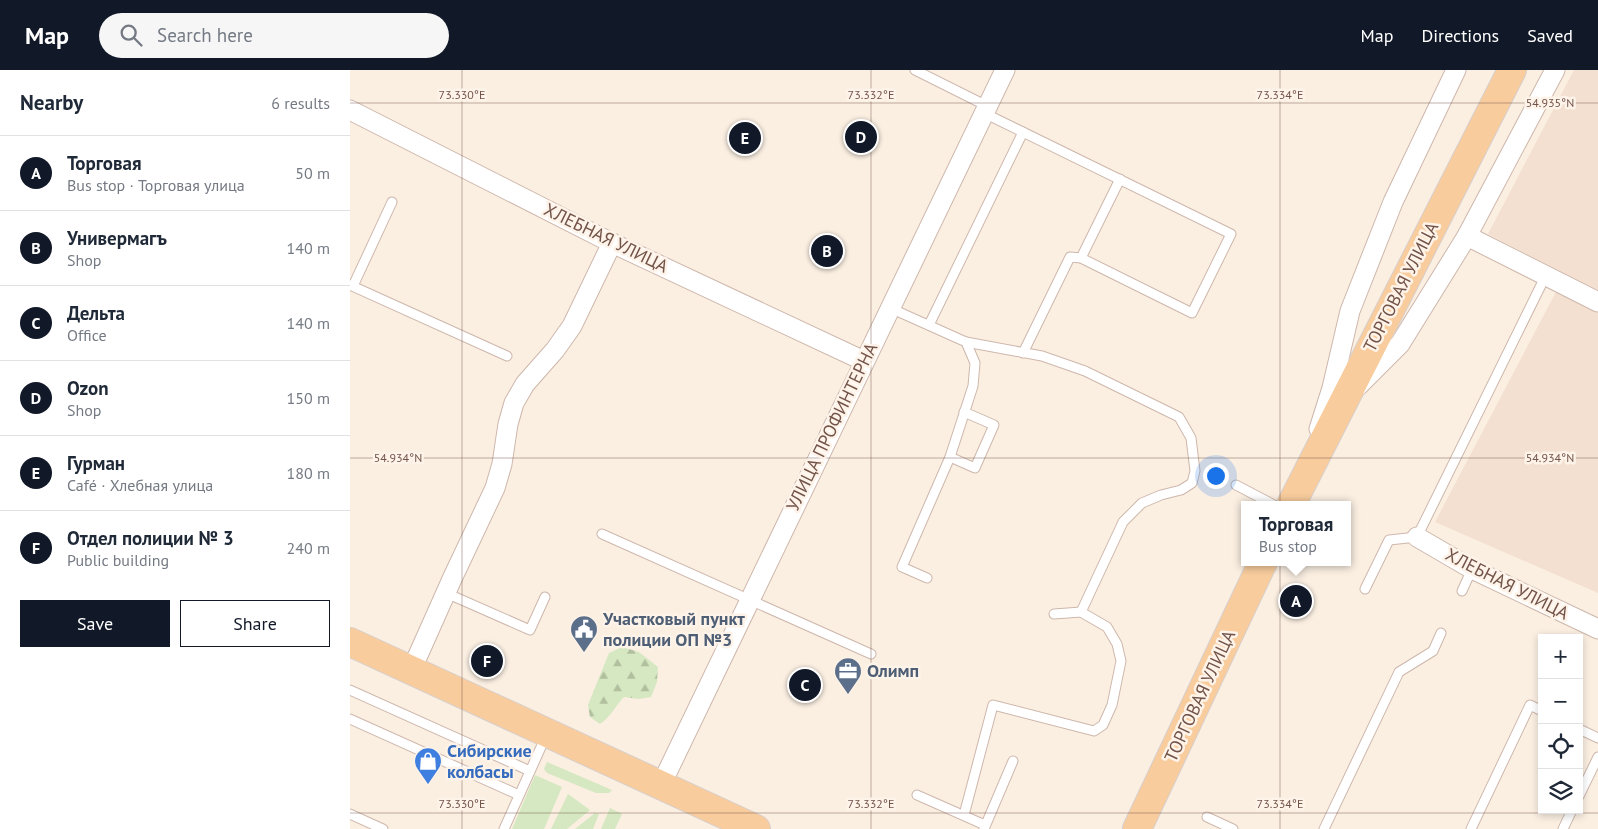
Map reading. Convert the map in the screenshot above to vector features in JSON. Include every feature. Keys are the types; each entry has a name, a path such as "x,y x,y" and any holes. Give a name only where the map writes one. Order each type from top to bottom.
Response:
{"main road":[{"name":"ТОРГОВАЯ УЛИЦА","path":"1295,497 1512,70"},
{"name":"ТОРГОВАЯ УЛИЦА","path":"1137,829 1261,566"},
{"path":"350,642 756,829"}],"street":[{"name":"УЛИЦА ПРОФИНТЕРНА","path":"661,785 1005,70"},
{"path":"1295,497 1332,388 1350,311 1393,202 1456,70"},
{"path":"1345,399 1400,344 1467,236 1555,70"},
{"name":"ХЛЕБНАЯ УЛИЦА","path":"350,110 612,243 864,361"},
{"path":"1467,236 1598,302"},
{"path":"411,671 495,488 502,464 508,424 514,403 525,384 555,350 572,326 612,243"},
{"name":"ХЛЕБНАЯ УЛИЦА","path":"1417,537 1472,569 1598,629"}],"lane":[{"path":"915,70 1023,132 1231,234 1192,313 1081,258 1070,257 1023,353"},
{"path":"929,325 1023,132"},
{"path":"1081,258 1120,179"},
{"path":"392,202 351,285 507,356"},
{"path":"1365,589 1389,540 1417,537 1546,276"},
{"path":"890,308 966,342 1042,356 1085,371 1179,417 1192,438 1195,471 1192,483 1181,490 1161,495 1142,503 1123,522 1081,612"},
{"path":"926,578 902,567 950,456 973,386 975,363 966,342"},
{"path":"950,456 975,468 994,425 964,412"},
{"path":"1236,485 1266,501"},
{"path":"602,534 871,654"},
{"path":"1462,591 1472,569"},
{"path":"446,593 530,630 545,597"},
{"path":"964,816 993,705 1094,731 1103,725 1112,705 1120,661 1118,644 1107,627 1081,612 1054,614"},
{"path":"1324,829 1399,672 1433,651 1442,633"},
{"path":"350,690 530,771"},
{"path":"1471,829 1530,705 1538,708"},
{"path":"350,719 519,795"},
{"path":"1583,731 1598,738"},
{"path":"504,829 547,733"},
{"path":"1583,788 1598,757"},
{"path":"916,794 984,827 1013,761"},
{"path":"350,814 383,829"},
{"path":"1563,829 1570,814"},
{"path":"1207,816 1233,829"}],"shaded area":[{"path":"1574,70 1598,70 1598,292 1488,234"},
{"path":"1557,290 1598,312 1598,593 1435,522"}],"green space":[{"path":"622,647 639,652 658,667 657,682 651,697 639,699 624,697 600,724 590,717 588,705 609,653"},
{"path":"547,762 612,790 609,793 596,793 547,773 544,769"},
{"path":"535,775 562,787 544,829 512,829"},
{"path":"568,794 590,810 567,829 551,829"},
{"path":"610,808 622,814 615,829 601,829"},
{"path":"595,813 599,814 593,829 575,829"}],"place":[{"name":"Ozon","path":"861,137"},
{"name":"Гурман","path":"745,138"},
{"name":"Универмагъ","path":"827,251"},
{"name":"Торговая","path":"1296,601"},
{"name":"Участковый пункт полиции ОП №3","path":"584,653"},
{"name":"Отдел полиции № 3","path":"487,661"},
{"name":"Дельта","path":"805,685"},
{"name":"Олимп","path":"848,695"},
{"name":"Сибирские колбасы","path":"428,785"}]}
